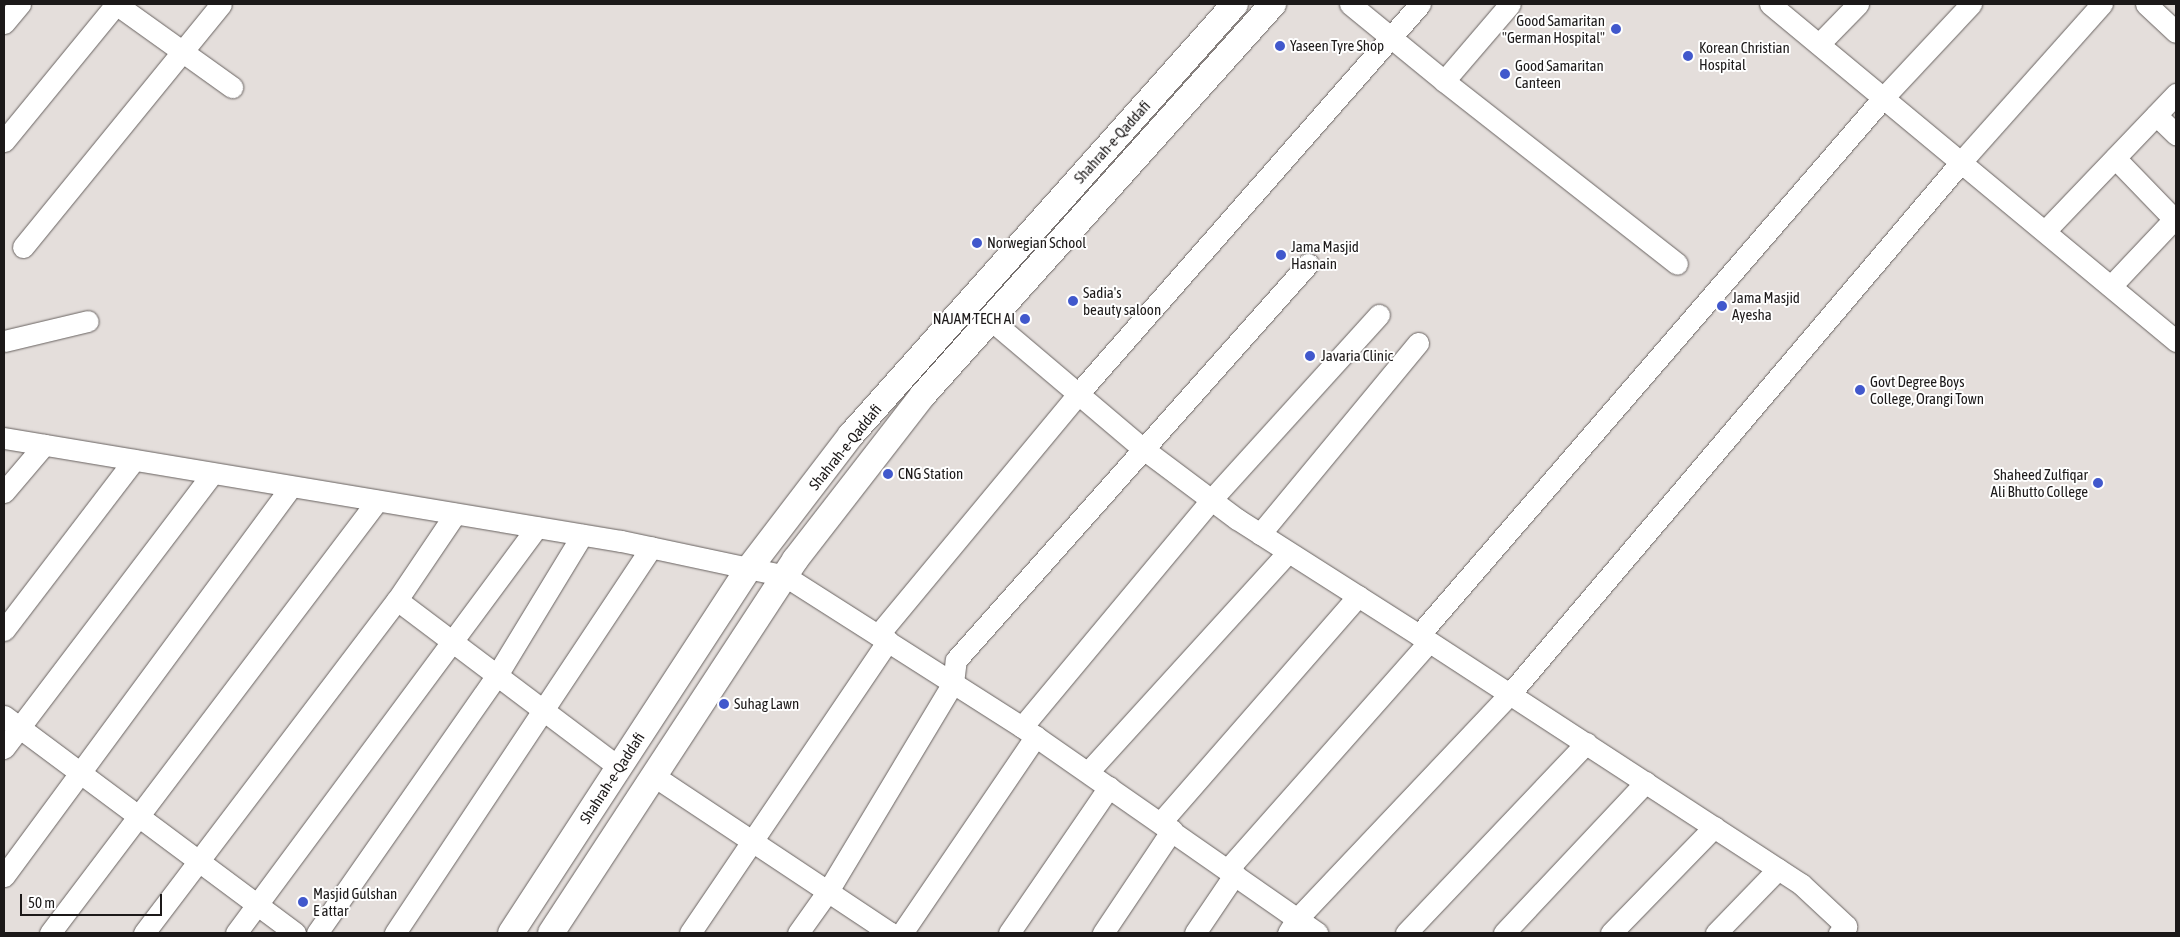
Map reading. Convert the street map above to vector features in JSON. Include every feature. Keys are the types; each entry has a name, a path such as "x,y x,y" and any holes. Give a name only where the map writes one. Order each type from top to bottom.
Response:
{"main road":[{"name":"Shahrah-e-Qaddafi","path":"511,933 750,566 852,435 1235,4"},
{"name":"Shahrah-e-Qaddafi","path":"551,933 785,576 923,395 1273,4"}],"street":[{"path":"4,23 20,4"},
{"path":"4,141 116,4 232,87"},
{"path":"22,246 221,4"},
{"path":"1350,4 1444,81 1677,264"},
{"path":"690,933 754,841 883,638 1077,395 1420,4"},
{"path":"1444,81 1510,4"},
{"path":"1770,4 2176,340"},
{"path":"1819,44 1858,4"},
{"path":"1194,933 1231,871 1424,638 1884,98 1971,4"},
{"path":"1292,926 1509,695 1961,162 2102,4"},
{"path":"2146,4 2176,32"},
{"path":"2044,231 2176,94"},
{"path":"2156,115 2176,134"},
{"path":"2111,286 2175,218 2114,158"},
{"path":"798,933 828,891 953,683 956,660 1142,448 1308,264"},
{"path":"902,933 1029,732 1211,500 1379,315"},
{"path":"991,320 1077,395 1142,448 1211,500 1260,534 1424,638 1801,884 1846,926 1839,933"},
{"path":"4,341 88,322"},
{"path":"1260,534 1418,343"},
{"path":"4,438 651,547 750,566 785,576 1029,732 1088,772 1231,871 1292,926 1317,933"},
{"path":"4,492 44,445"},
{"path":"4,630 134,460"},
{"path":"4,748 11,722 212,474"},
{"path":"4,876 291,487"},
{"path":"50,933 377,501"},
{"path":"144,933 396,600 455,514"},
{"path":"236,933 537,527"},
{"path":"317,933 497,675 582,535"},
{"path":"395,933 651,547"},
{"path":"1088,772 1288,552"},
{"path":"1103,933 1166,826 1358,596"},
{"path":"396,600 619,767"},
{"path":"11,722 295,933"},
{"path":"1406,933 1586,743"},
{"path":"654,776 890,933"},
{"path":"1504,933 1646,782"},
{"path":"1009,933 1109,787"},
{"path":"1612,933 1714,827"},
{"path":"1716,933 1778,869"}],"place":[{"name":"Good Samaritan \"German Hospital\"","path":"1616,29"},
{"name":"Yaseen Tyre Shop","path":"1280,46"},
{"name":"Korean Christian Hospital","path":"1688,56"},
{"name":"Good Samaritan Canteen","path":"1505,74"},
{"name":"Norwegian School","path":"977,243"},
{"name":"Jama Masjid Hasnain","path":"1281,255"},
{"name":"Sadia's beauty saloon","path":"1073,301"},
{"name":"Jama Masjid Ayesha","path":"1722,306"},
{"name":"NAJAM TECH AI","path":"1025,319"},
{"name":"Javaria Clinic","path":"1310,356"},
{"name":"Govt Degree Boys College, Orangi Town","path":"1860,390"},
{"name":"CNG Station","path":"888,474"},
{"name":"Shaheed Zulfiqar Ali Bhutto College","path":"2098,483"},
{"name":"Suhag Lawn","path":"724,704"},
{"name":"Masjid Gulshan E attar","path":"303,902"}]}
